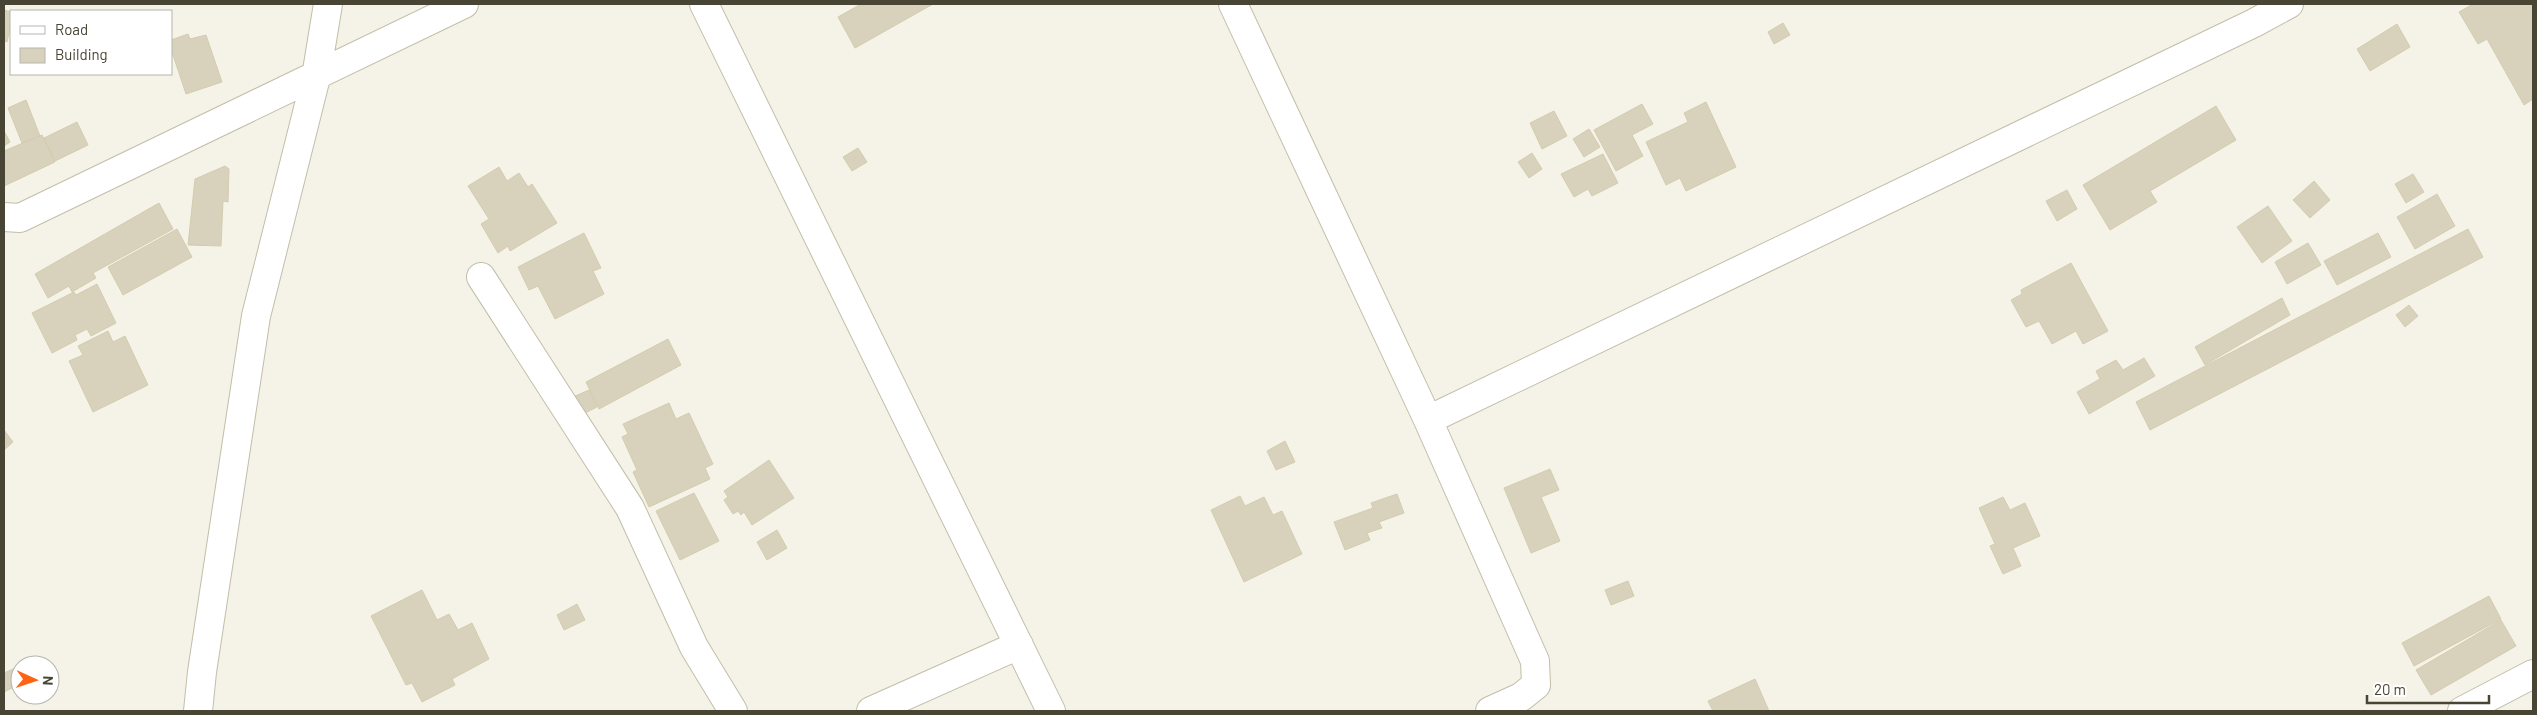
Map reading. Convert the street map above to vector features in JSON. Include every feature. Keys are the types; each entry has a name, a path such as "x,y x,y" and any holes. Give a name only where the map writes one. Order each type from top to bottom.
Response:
{"street":[{"path":"198,711 202,672 256,316 316,77 328,4"},
{"path":"4,217 20,218 316,77 464,4"},
{"path":"704,4 1051,711"},
{"path":"1233,4 1428,420 1535,661 1536,685 1521,697 1490,711"},
{"path":"1428,420 2254,24 2289,4"},
{"path":"481,276 630,508 694,647 733,711"},
{"path":"871,711 1019,645"},
{"path":"2462,711 2533,674"}],"building":[{"path":"861,4 933,4 855,48 838,17"},
{"path":"2473,4 2533,4 2533,99 2524,105 2487,39 2478,44 2459,12"},
{"path":"4,10 10,12 10,28 7,42 4,41"},
{"path":"1783,23 1790,35 1774,44 1768,32"},
{"path":"2397,24 2410,47 2370,71 2357,49"},
{"path":"188,34 190,39 206,35 222,82 186,94 172,52 172,40"},
{"path":"26,100 40,136 22,143 8,108"},
{"path":"1706,102 1736,167 1686,191 1680,178 1666,185 1646,142 1688,122 1684,113"},
{"path":"1642,104 1653,124 1632,135 1643,156 1616,171 1594,130"},
{"path":"2216,106 2236,140 2150,191 2157,202 2110,230 2083,185"},
{"path":"1554,111 1567,136 1542,149 1530,123"},
{"path":"77,122 88,145 55,161 44,138"},
{"path":"1589,129 1600,147 1584,157 1573,139"},
{"path":"4,131 10,142 4,146"},
{"path":"42,135 55,162 4,186 4,151"},
{"path":"858,148 867,162 852,171 843,157"},
{"path":"1532,153 1542,169 1529,178 1518,162"},
{"path":"1603,154 1618,183 1592,196 1588,189 1574,197 1561,174"},
{"path":"225,166 229,169 228,202 223,201 221,246 188,245 195,179"},
{"path":"499,167 507,181 519,173 528,187 532,184 557,223 510,251 508,246 498,253 481,224 489,219 468,186"},
{"path":"2413,174 2424,192 2406,203 2395,184"},
{"path":"2314,181 2330,200 2310,218 2293,200"},
{"path":"2067,190 2077,209 2057,221 2046,201"},
{"path":"2437,194 2455,226 2415,249 2397,217"},
{"path":"159,203 173,229 93,273 96,278 72,292 69,286 48,298 35,274"},
{"path":"2268,206 2292,241 2262,263 2237,227"},
{"path":"177,229 192,257 123,295 108,267"},
{"path":"2468,229 2483,257 2150,430 2136,402"},
{"path":"584,233 601,268 593,271 604,294 555,319 538,286 529,290 518,267"},
{"path":"2378,233 2391,257 2337,285 2324,261"},
{"path":"2308,243 2321,265 2287,284 2275,262"},
{"path":"2071,263 2108,331 2083,344 2076,331 2052,344 2039,321 2026,327 2011,300 2022,294 2021,290"},
{"path":"97,284 116,323 91,336 87,329 75,335 77,340 52,353 32,313 74,292 76,295"},
{"path":"2282,298 2290,315 2205,365 2195,347"},
{"path":"2409,305 2418,316 2405,327 2396,315"},
{"path":"108,331 113,342 125,336 148,385 93,412 69,361 83,355 78,346"},
{"path":"668,339 681,365 599,409 586,382"},
{"path":"2144,358 2155,376 2089,414 2077,392 2100,379 2096,371 2116,360 2123,370"},
{"path":"589,390 597,407 579,416 571,398"},
{"path":"669,403 676,419 689,413 713,464 705,468 710,479 649,507 633,472 637,470 622,437 628,434 623,424"},
{"path":"4,430 13,442 4,450"},
{"path":"1285,441 1295,462 1276,470 1267,451"},
{"path":"769,460 794,498 752,525 744,512 741,515 738,511 733,514 724,500 728,497 724,491"},
{"path":"1550,469 1559,490 1541,497 1560,541 1531,553 1504,488"},
{"path":"694,493 719,541 680,560 656,511"},
{"path":"1397,494 1404,513 1379,522 1382,528 1367,533 1370,540 1345,550 1334,522 1373,508 1371,503"},
{"path":"1240,496 1245,506 1264,497 1273,515 1282,511 1302,554 1244,582 1211,510"},
{"path":"2003,497 2010,510 2025,503 2040,536 2013,548 2021,566 2003,574 1990,546 1995,544 1979,508"},
{"path":"777,530 787,548 767,560 757,542"},
{"path":"1628,581 1634,596 1611,605 1605,590"},
{"path":"422,590 437,620 449,614 458,630 472,623 489,659 452,679 455,685 422,702 412,683 406,685 371,616"},
{"path":"2489,596 2501,619 2414,666 2402,643"},
{"path":"577,604 585,620 564,630 557,615"},
{"path":"2501,620 2516,646 2431,695 2416,670"},
{"path":"10,670 10,689 4,692 4,673"},
{"path":"1755,679 1769,711 1713,711 1708,701"}]}
